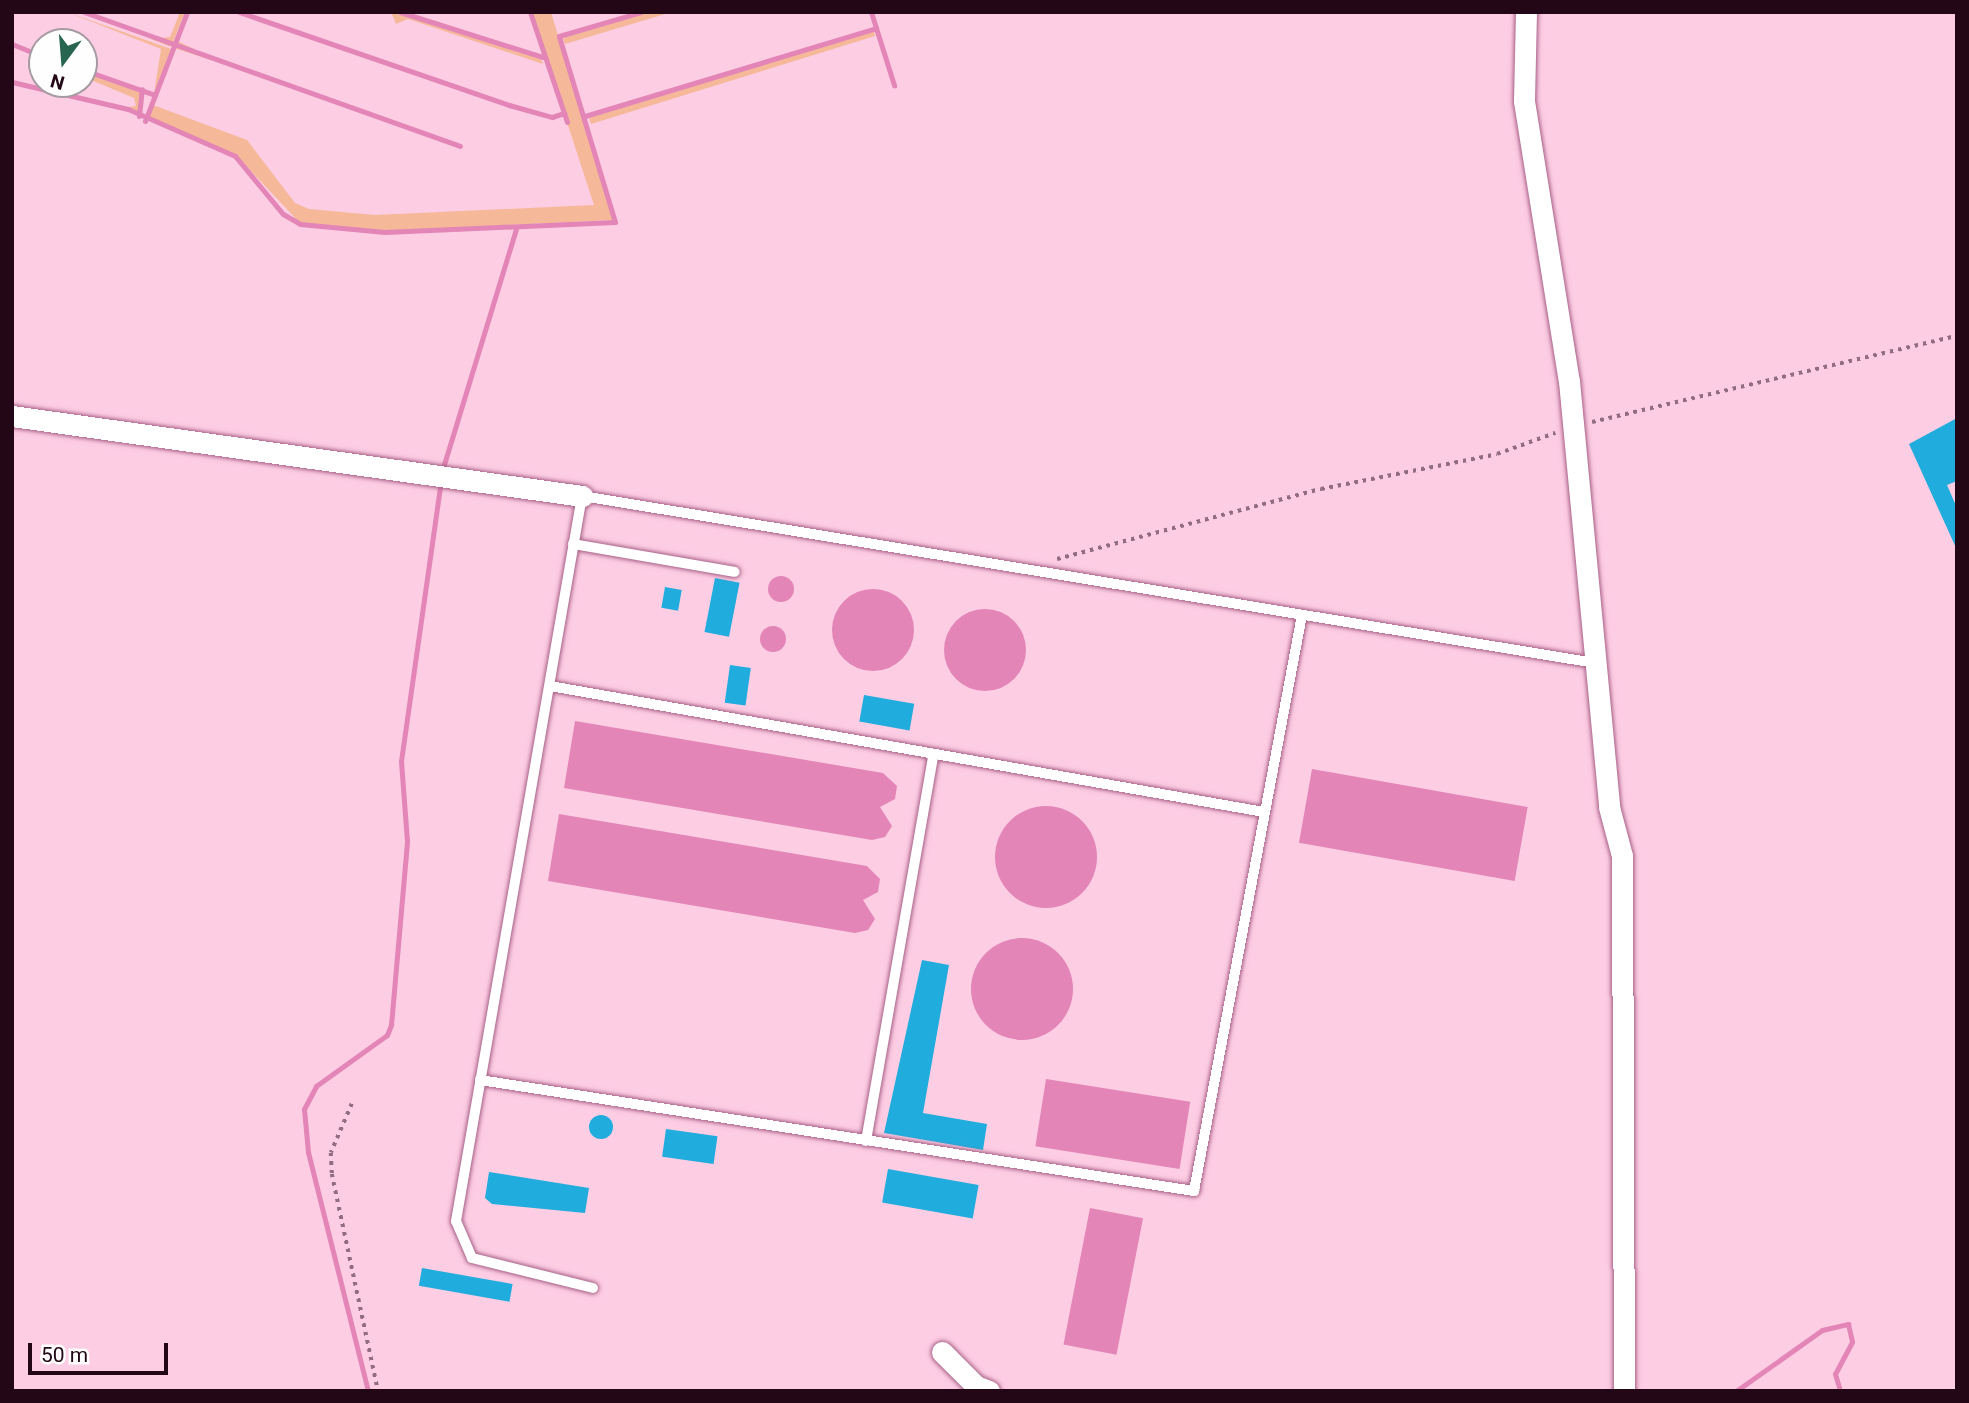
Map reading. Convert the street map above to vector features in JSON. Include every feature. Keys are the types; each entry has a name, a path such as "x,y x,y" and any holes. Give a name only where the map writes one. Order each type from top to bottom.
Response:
{"street":[{"path":"1526,12 1524,101 1573,426 1595,663 1625,914 1623,1391"},
{"path":"12,416 582,496"},
{"path":"942,1352 976,1386 989,1391"}],"lane":[{"path":"593,1288 472,1258 461,1243 456,1221 582,496 1595,663"},
{"path":"573,544 735,572"},
{"path":"480,1080 1194,1191 1302,615"},
{"path":"550,686 933,757 1264,812"},
{"path":"866,1141 933,757"}],"path":[{"path":"1026,571 1069,554 1321,489 1497,454 1573,426 1957,336"},
{"path":"352,1104 331,1153 332,1174 378,1391"}],"shaded area":[{"path":"67,12 171,49 154,93 161,49"},
{"path":"180,12 185,12 171,47 151,39 170,37"},
{"path":"188,12 179,42 235,68 174,48"},
{"path":"391,12 541,59 543,64 408,19 396,24"},
{"path":"531,12 551,12 613,220 385,231 300,223 236,155 147,120 153,105 247,140 295,203 309,209 375,215 594,205"},
{"path":"650,12 672,12 565,44 563,38"},
{"path":"874,31 875,36 591,124 589,118"},
{"path":"98,75 141,89 138,113 129,107 136,106 134,98 98,83"},
{"path":"781,576 790,580 794,589 790,598 781,602 772,598 768,589 772,580"},
{"path":"873,589 889,592 902,601 911,614 914,630 911,646 902,659 889,668 873,671 857,668 844,659 835,646 832,630 835,614 844,601 857,592"},
{"path":"985,609 1001,612 1014,621 1023,634 1026,650 1023,666 1014,679 1001,688 985,691 969,688 956,679 947,666 944,650 947,634 956,621 969,612"},
{"path":"773,626 782,630 786,639 782,648 773,652 764,648 760,639 764,630"},
{"path":"575,721 883,773 897,786 895,799 880,807 892,826 885,837 872,840 564,788"},
{"path":"1312,769 1528,807 1515,881 1299,843"},
{"path":"1046,806 1066,810 1082,821 1093,837 1097,857 1093,877 1082,893 1066,904 1046,908 1026,904 1010,893 999,877 995,857 999,837 1010,821 1026,810"},
{"path":"559,814 867,866 880,879 878,892 863,900 875,919 868,930 855,933 548,881"},
{"path":"1022,938 1042,942 1058,953 1069,969 1073,989 1069,1009 1058,1025 1042,1036 1022,1040 1002,1036 986,1025 975,1009 971,989 975,969 986,953 1002,942"},
{"path":"1046,1079 1190,1102 1180,1169 1035,1146"},
{"path":"1090,1208 1143,1218 1116,1355 1063,1344"}],"building":[{"path":"1957,418 1957,481 1947,485 1957,508 1957,550 1909,444"},
{"path":"715,578 740,583 729,637 705,632"},
{"path":"665,587 682,590 678,611 661,608"},
{"path":"730,665 751,668 746,706 725,703"},
{"path":"864,695 914,704 910,730 859,722"},
{"path":"922,960 949,965 923,1113 987,1124 983,1150 884,1133"},
{"path":"601,1115 612,1122 613,1127 606,1138 601,1139 590,1132 589,1127 596,1116"},
{"path":"666,1129 717,1136 714,1164 662,1157"},
{"path":"888,1169 979,1185 973,1218 882,1202"},
{"path":"489,1172 589,1188 585,1213 492,1204 485,1198"},
{"path":"422,1268 513,1284 509,1302 419,1286"}],"waterway":[{"path":"84,12 460,146"},
{"path":"145,121 187,12"},
{"path":"239,12 509,105 552,117 564,113"},
{"path":"400,12 543,57"},
{"path":"530,12 567,122"},
{"path":"12,82 128,109 235,156 283,214 300,224 385,232 615,222 559,36 641,12"},
{"path":"871,12 894,85"},
{"path":"585,116 876,28"},
{"path":"12,44 28,50"},
{"path":"98,75 155,95"},
{"path":"139,116 142,89"},
{"path":"442,471 516,229"},
{"path":"368,1391 308,1152 304,1109 316,1086 387,1035 391,1025 407,841 401,761 441,481"},
{"path":"1736,1391 1822,1330 1848,1324 1852,1342 1835,1374 1839,1387"}]}
